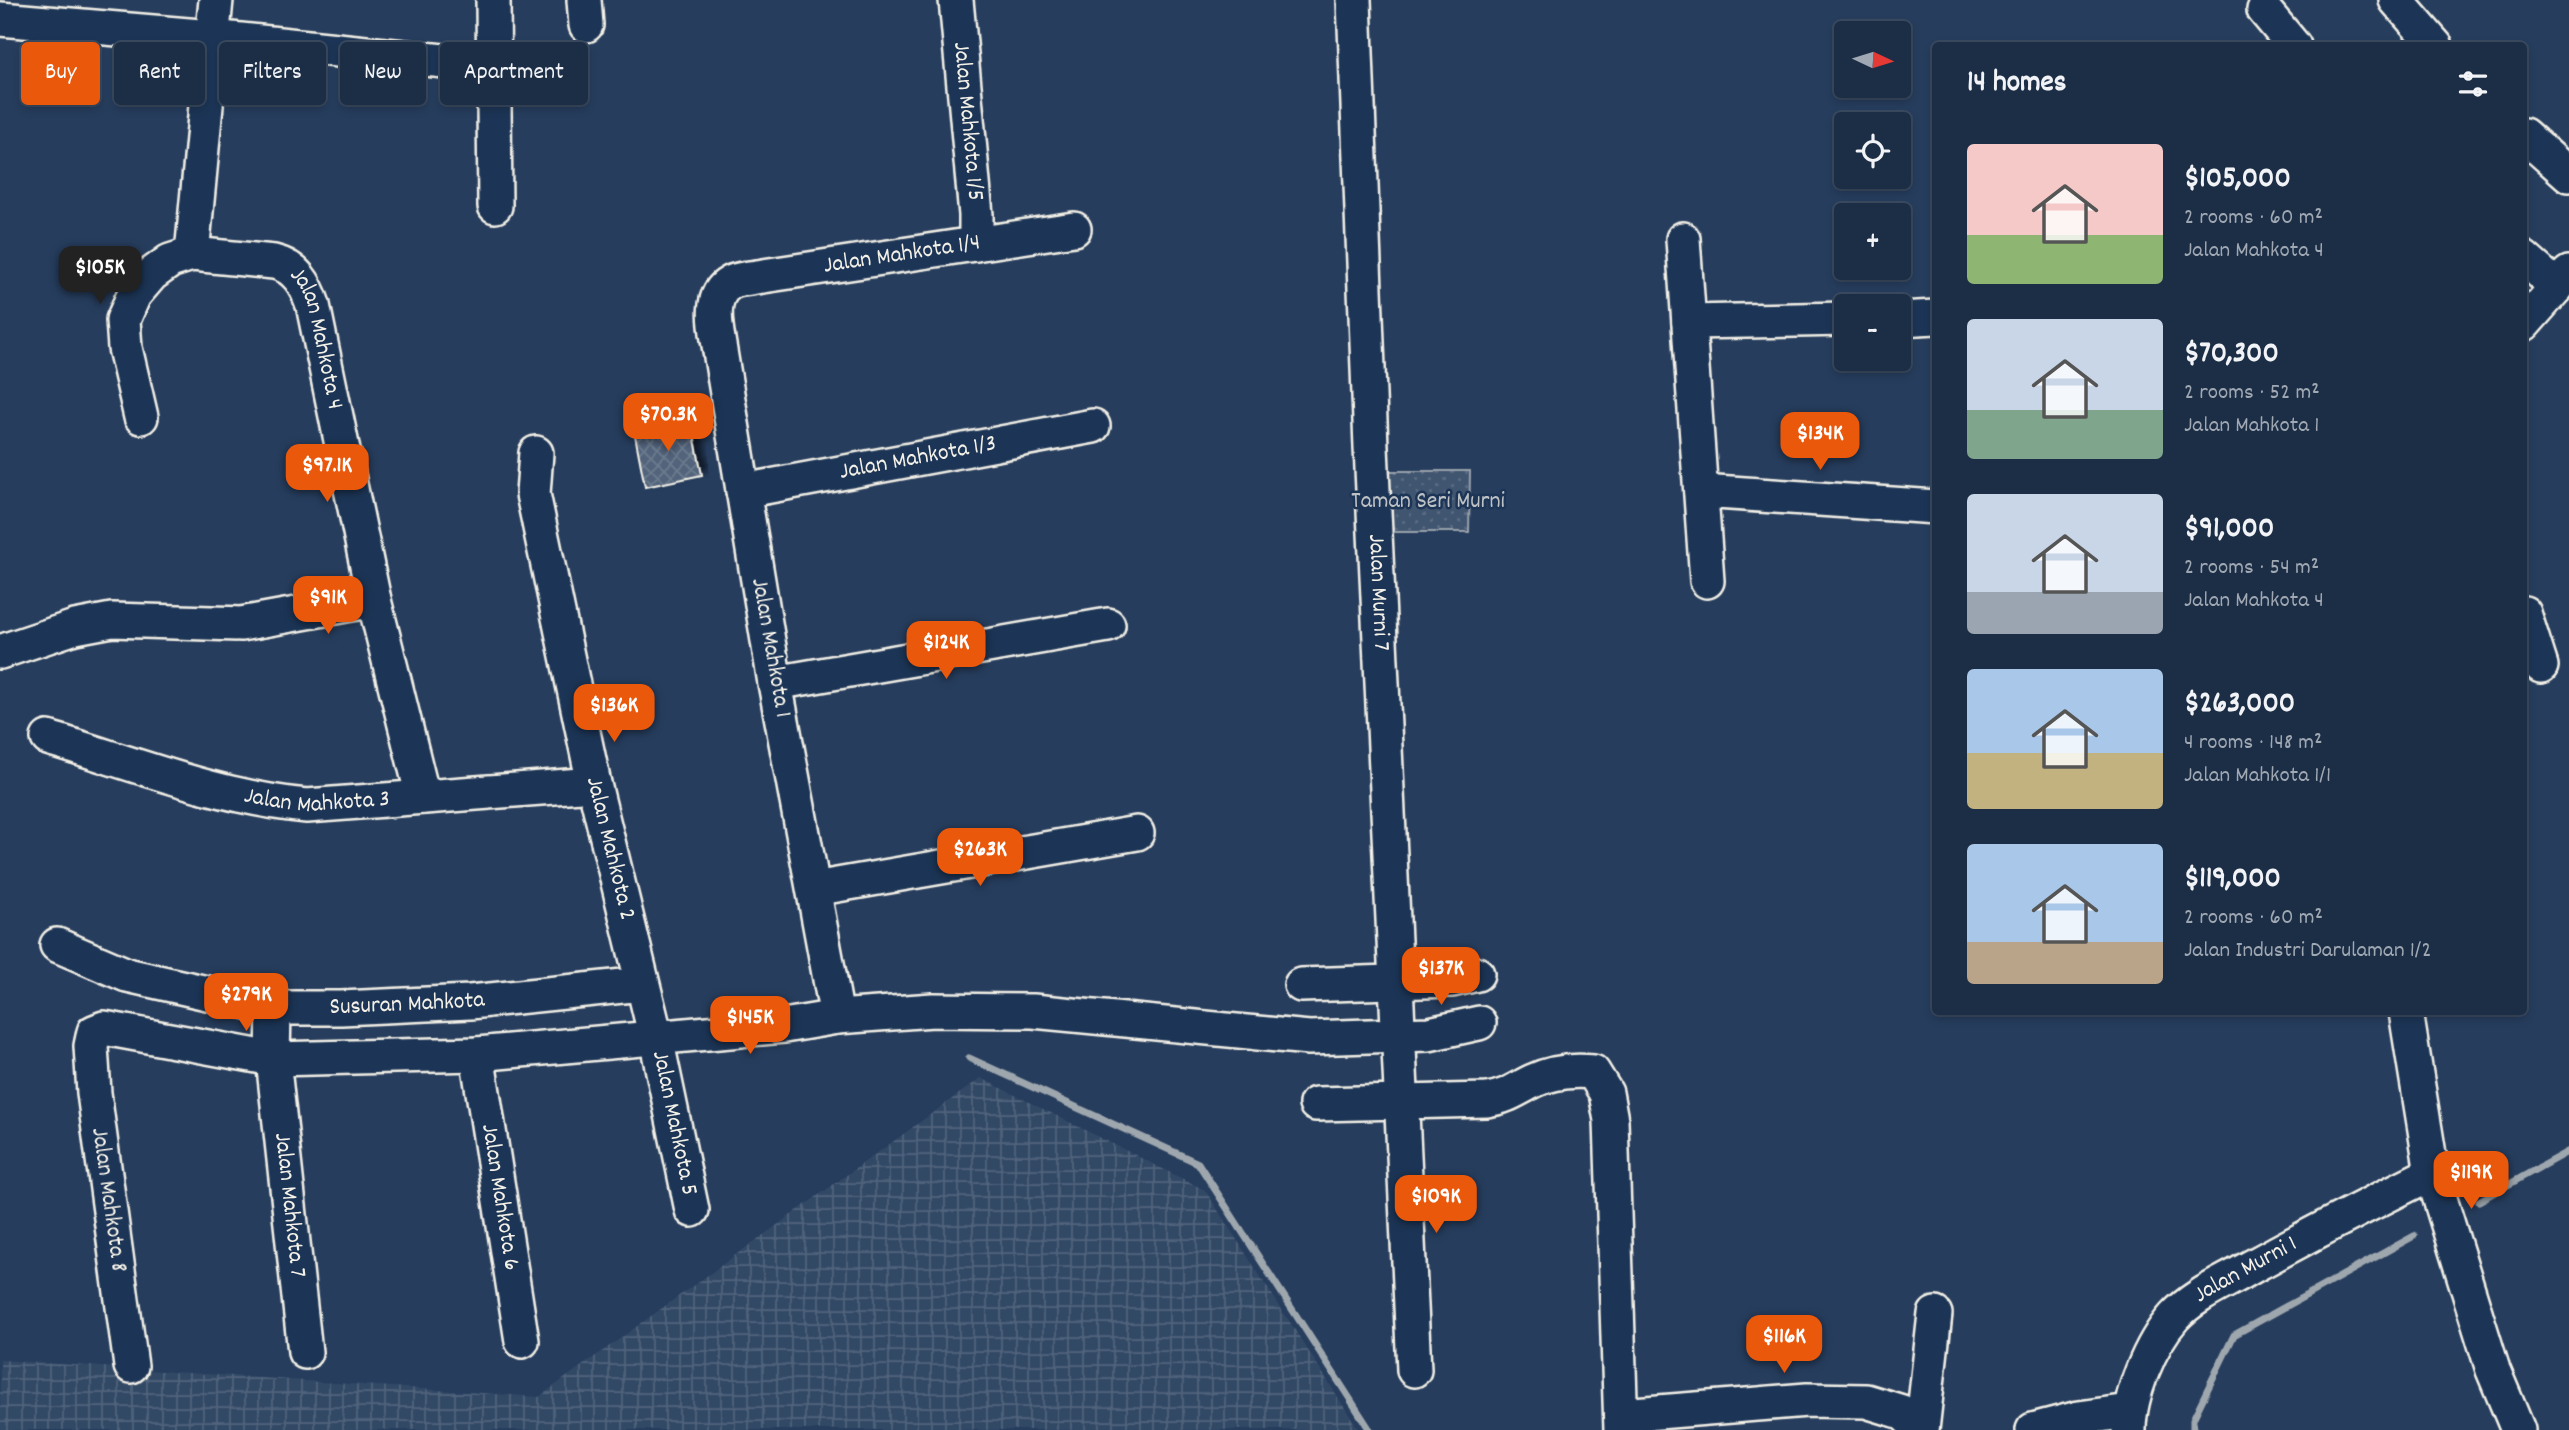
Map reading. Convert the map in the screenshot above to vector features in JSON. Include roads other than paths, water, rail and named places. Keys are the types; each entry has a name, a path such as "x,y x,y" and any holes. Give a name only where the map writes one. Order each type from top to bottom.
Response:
{"street":[{"path":"141,417 125,348 123,320 134,295 152,274 170,261 192,254 216,0"},
{"path":"493,0 493,42"},
{"name":"Jalan Mahkota 1/5","path":"956,0 976,215 976,244"},
{"name":"Jalan Murni 7","path":"1354,0 1371,447 1414,1370"},
{"path":"2396,0 2433,42"},
{"path":"2264,9 2291,42"},
{"path":"0,19 35,11 212,37 440,61"},
{"path":"494,105 495,206"},
{"path":"2527,138 2569,175"},
{"name":"Jalan Mahkota 1/4","path":"730,282 1074,229"},
{"path":"1683,239 1707,581"},
{"name":"Jalan Mahkota 4","path":"192,254 285,265 304,283 313,305 374,600 423,797"},
{"path":"2527,260 2563,280 2527,321"},
{"name":"Jalan Mahkota 1","path":"730,282 720,293 715,314 775,683 837,1017"},
{"path":"1911,318 1932,317"},
{"path":"1689,321 1834,319"},
{"name":"Jalan Mahkota 1/3","path":"743,491 1093,426"},
{"name":"Jalan Mahkota 2","path":"536,453 533,494 594,784 656,1038"},
{"path":"1701,491 1932,507"},
{"path":"0,652 75,627 112,620 241,624 374,600"},
{"path":"2527,621 2544,666"},
{"path":"775,683 1108,625"},
{"name":"Jalan Mahkota 3","path":"48,738 267,802 307,806 594,784"},
{"path":"814,889 1137,833"},
{"name":"Susuran Mahkota","path":"57,945 127,975 274,1008 470,1002 642,984"},
{"path":"1301,985 1451,980 1477,974"},
{"name":"Jalan Mahkota 7","path":"274,1008 273,1059 305,1352"},
{"path":"273,1059 477,1054 784,1026 837,1017 933,1010 1033,1011 1309,1038 1399,1037 1452,1030 1479,1023"},
{"path":"2407,1015 2436,1186 2493,1370 2518,1430"},
{"name":"Jalan Mahkota 8","path":"131,1366 94,1093 91,1046 94,1032 104,1028 273,1059"},
{"name":"Jalan Mahkota 5","path":"656,1038 692,1210"},
{"name":"Jalan Mahkota 6","path":"477,1054 523,1341"},
{"path":"1316,1104 1487,1100 1506,1097 1535,1080 1558,1073 1575,1070 1593,1072 1606,1093 1611,1120 1621,1423 1807,1400 1866,1401 1902,1412 1922,1430"},
{"name":"Jalan Murni 1","path":"2129,1420 2141,1376 2162,1333 2192,1301 2309,1235 2436,1186"},
{"path":"1922,1430 1934,1314"},
{"path":"2033,1430 2079,1418 2129,1420"}],"waterway":[{"path":"969,1058 1198,1163 1370,1430"},
{"path":"2479,1201 2569,1151"},
{"path":"2193,1430 2193,1419 2234,1335 2414,1236"}],"park label":[{"name":"Taman Seri Murni","path":"1428,502"}]}
